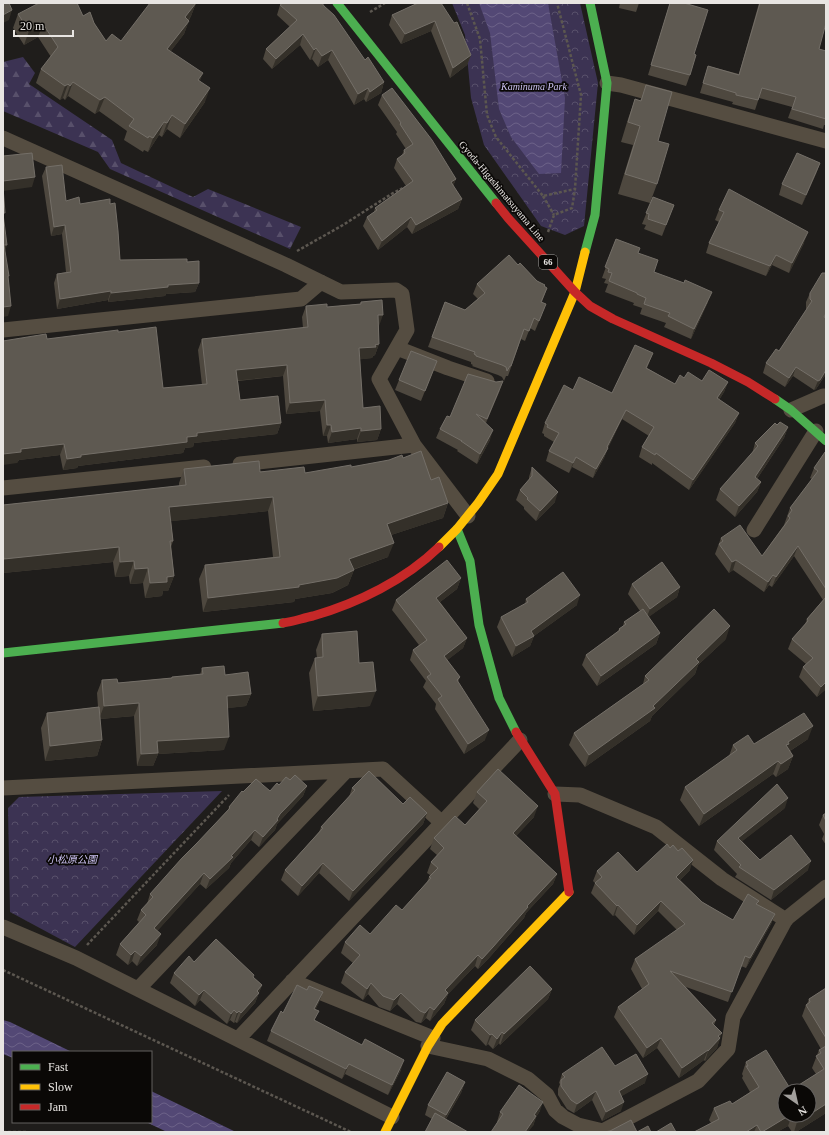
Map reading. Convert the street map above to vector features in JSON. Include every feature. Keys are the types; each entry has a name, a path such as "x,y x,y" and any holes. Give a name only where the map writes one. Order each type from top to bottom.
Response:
{"street":[{"name":"Gyoda-Higashimatsuyama Line","path":"337,3 508,218 575,292 590,306 613,319 712,363 748,382 790,410 821,436"},
{"path":"3,653 290,622 313,617 357,601 402,578 420,564 457,529 484,497 498,474 575,292 595,215 606,83 590,3"},
{"path":"606,83 826,141"},
{"path":"3,138 286,265 341,292 396,290 402,294 407,330 379,378 414,445 468,516"},
{"path":"3,330 301,299 321,282"},
{"path":"397,348 495,384"},
{"path":"790,410 826,396"},
{"path":"754,530 821,436"},
{"path":"3,488 414,445"},
{"path":"385,1132 431,1042 442,1024 569,892 555,794 520,740 499,698 479,625 470,561 457,529"},
{"path":"238,1039 441,822 520,740"},
{"path":"3,788 383,769 441,822"},
{"path":"138,989 346,771"},
{"path":"555,794 580,794 656,827 722,880 786,920"},
{"path":"292,981 431,1042 488,1059 528,1079 547,1095 555,1110 563,1117 578,1124 603,1131 698,1082 728,1049 734,1017 786,920 826,887"},
{"path":"3,927 76,958 392,1117"}],"path":[{"path":"467,3 480,39 487,115 496,137 543,196 554,215"},
{"path":"546,237 554,215 572,208 575,188 581,95 557,3"},
{"path":"303,248 407,186"},
{"path":"543,196 575,188"},
{"path":"76,958 90,941 232,792 237,776"},
{"path":"3,970 351,1132"},
{"path":"3,1132 27,1132"}],"green space":[{"name":"Kaminuma Park","path":"452,3 580,3 598,83 584,226 565,235 541,226 484,145 471,98 465,35"},
{"path":"23,57 35,73 29,84 112,140 121,163 193,197 208,189 301,227 290,249 110,169 98,152 3,111 3,62"},
{"name":"小松原公園","path":"222,791 75,947 10,912 8,808 19,797"}],"water":[{"path":"479,3 548,3 565,98 561,173 539,174 511,137 499,109 490,33"},
{"path":"3,1020 70,1051 12,1051 12,1058 3,1054"},
{"path":"152,1091 236,1132 167,1132 148,1123 152,1123"}],"building":[{"path":"3,3 9,3 12,10 3,15"},
{"path":"39,3 77,3 83,16 90,12 94,23 106,41 112,34 121,41 150,3 196,3 185,17 189,21 167,49 203,73 198,80 210,88 185,124 172,115 167,123 164,122 153,138 149,136 148,138 129,126 134,119 105,97 100,100 73,82 70,86 68,84 65,86 41,69 58,47 43,24 29,31 18,14"},
{"path":"283,3 322,3 334,15 365,60 368,57 384,82 370,92 368,88 358,94 332,50 322,56 316,48 314,50 303,34 276,59 266,49 297,20 280,5"},
{"path":"418,3 441,3 454,23 457,22 471,55 453,68 435,21 405,34 392,15"},
{"path":"670,3 684,3 708,10 694,54 696,55 690,75 651,65"},
{"path":"760,3 826,3 826,23 819,49 826,51 826,119 792,109 796,97 762,88 758,100 736,95 736,93 703,83 708,66 739,75"},
{"path":"646,85 672,92 658,141 669,144 657,184 625,174 640,126 628,122 635,99 641,101"},
{"path":"392,88 432,140 456,179 451,182 462,199 416,225 411,217 382,241 367,217 377,210 375,208 413,181 397,159 405,153 404,150 413,144 382,95"},
{"path":"32,153 35,177 3,181 3,156"},
{"path":"797,153 820,163 806,195 782,184"},
{"path":"62,165 66,201 79,197 80,204 110,199 110,204 115,203 120,260 187,259 187,262 199,261 199,283 168,285 168,287 111,293 111,291 60,299 57,274 71,272 65,225 54,227 46,167"},
{"path":"3,187 5,213 3,213"},
{"path":"729,189 808,232 792,263 776,255 770,266 709,243 724,212 719,210"},
{"path":"653,197 674,205 666,225 648,219 649,214 646,213"},
{"path":"3,214 7,245 4,245 9,276 11,306 3,307"},
{"path":"616,239 640,248 638,253 658,260 654,272 684,283 685,280 712,292 694,329 668,316 670,313 644,304 646,298 609,281 612,273 608,272 609,269 605,267"},
{"path":"509,255 518,265 520,263 537,281 545,285 544,286 547,288 541,302 546,304 539,321 534,318 529,331 524,329 511,366 507,371 506,367 502,365 476,356 474,354 475,352 432,337 445,302 465,310 485,293 477,284"},
{"path":"822,273 826,273 826,313 824,317 826,318 826,370 818,381 796,367 789,378 766,363 776,349 779,351 812,301 810,299 810,293"},
{"path":"382,300 383,315 378,315 379,344 375,345 376,347 359,348 363,408 380,406 381,429 361,431 361,428 332,432 331,425 327,425 325,400 290,403 287,365 236,370 240,400 278,396 281,423 197,433 197,436 187,437 187,442 81,455 81,457 67,459 64,444 21,449 21,452 3,454 3,341 46,334 47,339 156,327 163,388 207,384 202,339 308,327 306,306 327,304 327,307 361,304 361,302"},
{"path":"635,345 653,353 646,368 675,384 680,375 684,378 688,372 702,381 709,370 728,382 717,398 739,413 693,480 656,453 655,455 642,447 654,427 626,410 596,469 576,457 573,463 549,451 559,433 547,427 548,425 545,423 564,385 573,390 579,377 612,393"},
{"path":"411,351 437,361 425,391 399,380"},
{"path":"468,374 496,382 503,381 487,419 476,414 493,430 480,454 462,441 440,429 447,416 450,417"},
{"path":"780,422 788,427 755,477 761,482 739,506 720,489 758,446 755,443 775,423 777,425"},
{"path":"421,451 431,480 439,477 448,503 387,524 394,543 349,559 354,570 337,578 299,585 299,587 208,598 205,565 280,557 273,497 169,507 173,541 170,541 174,576 167,577 167,582 150,583 148,568 135,569 134,561 120,562 119,547 4,559 3,505 186,485 184,469 259,461 260,472 304,467 305,473 389,460 402,455 403,458"},
{"path":"825,452 826,589 798,546 776,577 773,575 768,582 736,560 732,562 719,544 723,541 721,538 740,525 762,556 790,518 788,516 792,510 790,508 818,471 814,468"},
{"path":"532,467 558,492 540,511 520,490 532,476"},
{"path":"447,560 461,578 436,598 467,638 444,656 460,677 457,680 489,730 468,744 438,699 442,696 427,677 431,674 413,650 427,640 396,600"},
{"path":"662,562 680,587 650,609 632,584"},
{"path":"563,572 580,595 531,631 534,636 516,646 501,617 528,602 526,599"},
{"path":"826,597 826,682 821,687 803,667 813,658 792,639"},
{"path":"643,609 660,633 601,676 586,655 620,630 619,629 626,624 624,622"},
{"path":"714,609 730,626 696,659 699,662 653,706 655,708 589,755 574,733 649,680 645,676"},
{"path":"357,631 359,663 373,662 376,691 318,696 315,658 323,657 322,634"},
{"path":"224,666 225,675 248,672 251,694 227,696 229,737 157,741 158,753 141,754 139,703 104,706 102,680 117,679 118,683 172,678 203,674 202,668"},
{"path":"99,707 102,740 50,746 47,713"},
{"path":"804,713 813,726 788,742 789,744 786,745 793,756 781,764 778,761 704,814 685,787 737,750 733,745 748,735 754,744"},
{"path":"498,769 538,806 513,833 557,874 527,906 528,907 482,959 478,955 445,990 448,993 434,1010 430,1007 425,1013 420,1011 401,993 394,1000 383,996 371,983 367,989 345,972 360,955 345,942 360,925 370,934 396,905 402,910 431,878 429,877 438,868 431,862 444,848 434,838 455,816 465,825 487,801 477,792"},
{"path":"369,771 403,804 410,797 427,813 353,891 323,863 302,886 285,870 323,828 321,827 355,790 352,788"},
{"path":"295,775 307,786 280,814 277,819 278,820 263,837 255,830 231,856 233,857 210,879 204,873 154,928 161,934 141,956 135,951 131,955 120,944 146,915 141,910 153,897 150,894 230,808 229,807 242,791 243,792 256,779 270,791 277,783 279,785 286,777 290,780"},
{"path":"777,784 788,798 738,838 760,860 791,835 811,861 774,890 739,867 741,865 717,841"},
{"path":"826,813 826,821 823,815"},
{"path":"667,844 670,848 673,845 678,851 682,848 693,860 676,877 702,902 733,920 748,894 759,901 756,904 775,914 750,958 745,956 732,992 670,971 716,1020 712,1023 722,1033 718,1036 720,1038 708,1051 682,1068 661,1038 647,1048 618,1007 649,984 635,959 685,924 661,901 637,925 595,883 602,877 597,871 618,852 637,872"},
{"path":"216,939 254,975 253,977 262,985 257,991 259,993 241,1013 239,1011 237,1013 234,1010 231,1014 204,990 199,995 174,973 189,956 194,962"},
{"path":"530,966 552,989 504,1034 502,1032 497,1039 492,1034 490,1035 475,1020"},
{"path":"297,985 307,990 309,986 323,992 314,1009 319,1011 314,1020 362,1045 365,1039 404,1060 392,1085 349,1064 346,1069 271,1031 281,1011 283,1013"},
{"path":"826,988 826,1038 806,1005 810,1002 809,999"},
{"path":"826,1046 826,1104 817,1110 817,1083 802,1083 824,1069 816,1056 821,1053 819,1050"},
{"path":"602,1047 615,1066 636,1054 648,1074 619,1091 624,1102 606,1112 596,1091 577,1104 571,1100 561,1086 561,1080 565,1077 562,1074"},
{"path":"766,1050 787,1083 777,1083 777,1123 762,1132 757,1125 746,1132 694,1132 719,1119 714,1108 730,1101 732,1104 759,1087 746,1066 748,1066 746,1062"},
{"path":"447,1072 465,1082 446,1115 428,1105"},
{"path":"519,1085 543,1102 534,1115 536,1116 525,1132 491,1132 503,1114 500,1112"},
{"path":"435,1113 468,1132 425,1132"},
{"path":"631,1120 637,1132 604,1132 610,1131"},
{"path":"671,1123 676,1132 656,1132"},
{"path":"648,1126 651,1132 637,1132"}],"traffic: fast":[{"path":"337,3 496,203"},
{"path":"585,252 595,215 607,83 590,3"},
{"path":"775,399 791,410 826,441"},
{"path":"457,529 470,561 479,625 499,698 516,732"},
{"path":"3,653 283,623"}],"traffic: slow":[{"path":"439,547 457,529 478,503 498,474 575,292 585,252"},
{"path":"385,1132 428,1046 442,1024 569,892"}],"traffic: jam":[{"path":"496,203 575,292 590,306 613,319 711,363 748,382 775,399"},
{"path":"283,623 330,611 364,597 396,580 426,559 439,547"},
{"path":"516,732 555,794 569,892"}]}
